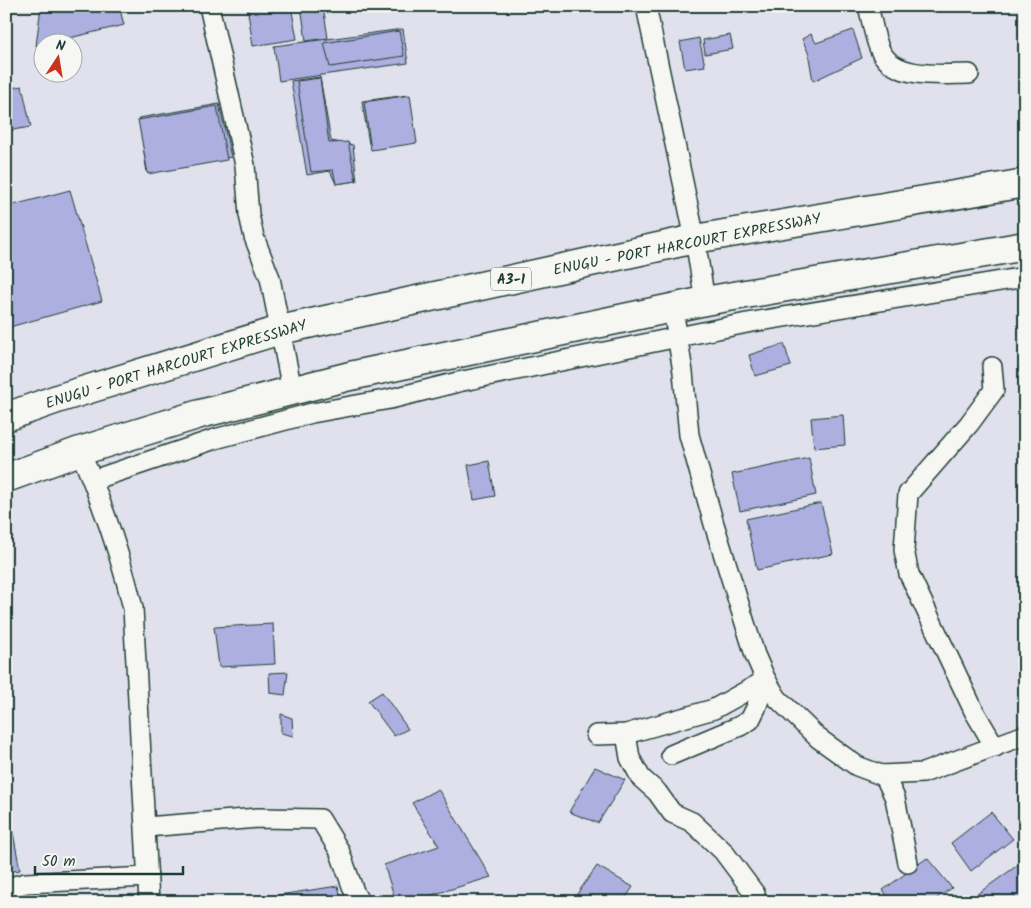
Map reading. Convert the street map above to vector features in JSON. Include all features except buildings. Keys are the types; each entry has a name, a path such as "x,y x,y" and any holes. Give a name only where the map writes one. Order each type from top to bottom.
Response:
{"highway":[{"name":"ENUGU - PORT HARCOURT EXPRESSWAY","path":"6,417 60,398 280,330 695,239 1025,183"},
{"path":"6,478 80,451 200,414 292,390 705,301 1025,246"}],"street":[{"path":"209,6 245,164 249,214 254,237 270,278 292,390"},
{"path":"646,6 695,239 705,301"},
{"path":"868,6 882,52 895,66 922,73 969,74"},
{"path":"92,480 214,439 312,413 390,400 458,382 747,323 1025,277"},
{"path":"673,309 689,435 714,524 755,655 766,680 777,698 818,738 857,766 884,774 923,773 1025,736"},
{"path":"992,367 994,390 969,424 908,494 904,550 913,583 974,712 995,746"},
{"path":"80,451 122,561 133,608 149,902"},
{"path":"596,735 626,734 714,709 766,680"},
{"path":"671,755 750,720 766,680"},
{"path":"626,734 630,758 641,778 657,792 672,813 692,822 723,851 755,894 751,902"},
{"path":"884,774 895,798 908,863"},
{"path":"146,827 258,818 320,819 339,850 355,894 360,902"},
{"path":"6,888 26,883 148,877"}]}
